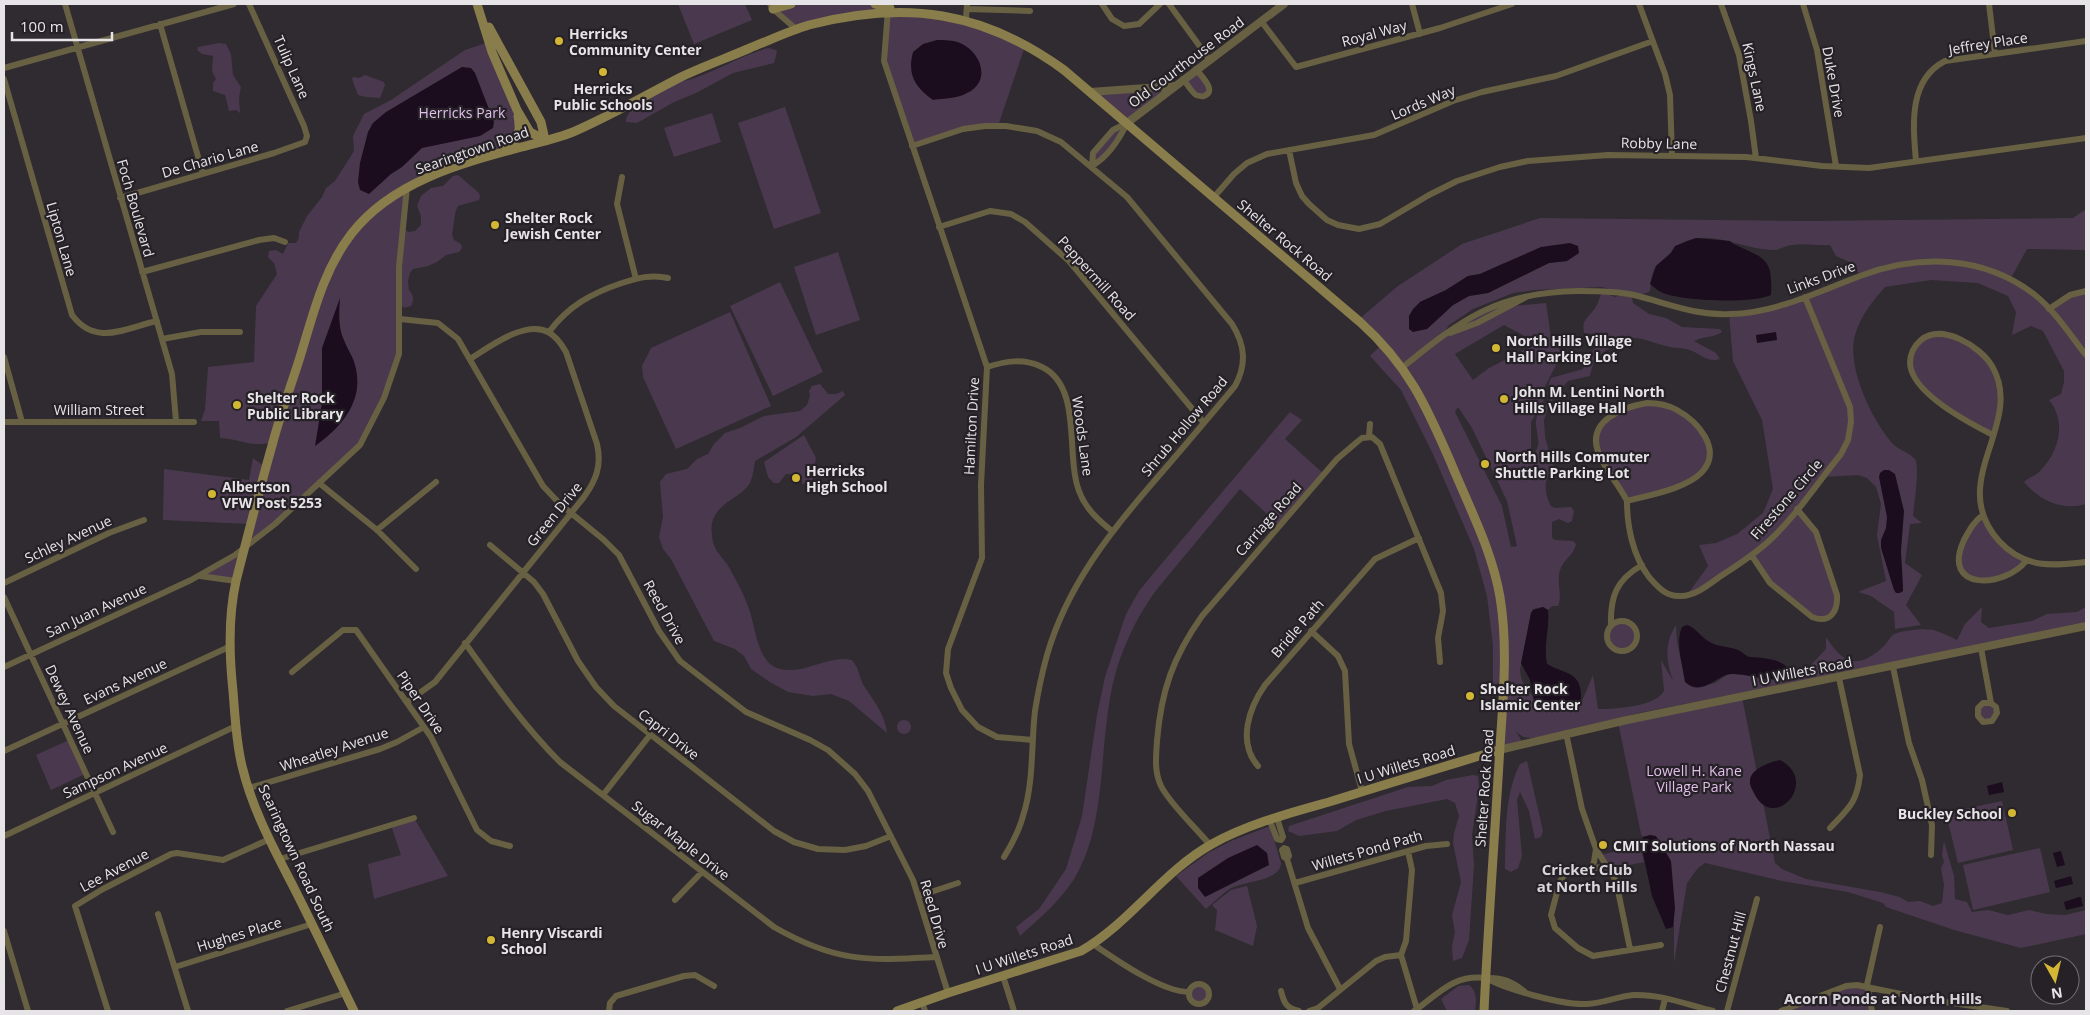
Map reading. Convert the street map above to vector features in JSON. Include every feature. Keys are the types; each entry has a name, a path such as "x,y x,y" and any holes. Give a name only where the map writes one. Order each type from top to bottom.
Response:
{"main road":[{"path":"477,4 541,122 545,140"},
{"path":"772,6 791,4"},
{"path":"875,4 891,9"},
{"name":"Shelter Rock Road","path":"545,140 574,131 702,67 796,29 831,19 891,9 945,13 966,18 1026,43 1064,70 1365,326 1403,367 1416,389 1440,437 1484,541 1497,580 1503,616 1505,648 1484,1011"},
{"path":"482,14 492,52 517,110 530,132 545,140"},
{"path":"503,152 518,138 520,131 517,110"},
{"name":"Searingtown Road","path":"408,187 452,168 545,140"},
{"name":"Searingtown Road South","path":"354,1011 270,839 249,788 240,759 236,726 230,646 230,619 236,581 280,417 326,274 342,246 358,226 384,202 408,187"},
{"name":"I U Willets Road","path":"897,1011 948,993 1069,956 1093,944 1180,866 1225,837 1362,791 1499,750"}],"street":[{"name":"Foch Boulevard","path":"65,4 172,374 176,421"},
{"path":"4,68 234,4"},
{"name":"Tulip Lane","path":"249,4 304,126 307,136 305,142"},
{"path":"1102,4 1112,19 1124,26 1134,26 1143,21 1160,4"},
{"path":"1169,4 1210,59"},
{"name":"Old Courthouse Road","path":"1127,123 1284,4"},
{"path":"1412,4 1420,34"},
{"name":"Royal Way","path":"1261,21 1296,66 1420,34 1512,4"},
{"path":"1639,4 1665,74 1670,95 1672,156"},
{"name":"Kings Lane","path":"1721,4 1739,55 1750,112 1756,158"},
{"name":"Duke Drive","path":"1802,4 1817,50 1836,166"},
{"path":"1989,4 1995,54"},
{"path":"772,6 796,29"},
{"path":"966,18 967,6 1030,11"},
{"name":"Hamilton Drive","path":"891,9 883,58 987,367 981,485 982,558 948,649 946,673 962,710 978,727 997,736 1033,740"},
{"path":"160,24 203,174"},
{"name":"Lords Way","path":"1214,197 1234,174 1247,163 1267,154 1374,135 1454,101 1482,92 1556,76 1653,41"},
{"name":"Jeffrey Place","path":"1916,161 1915,116 1920,87 1924,77 1936,66 1945,61 2086,41"},
{"path":"1183,79 1196,95 1207,95 1209,86 1196,69"},
{"name":"Lipton Lane","path":"4,78 72,315 83,327 100,334 157,321"},
{"path":"1090,92 1174,86"},
{"path":"1092,166 1093,153 1113,130 1127,123"},
{"path":"1092,166 1101,161 1119,139 1127,123"},
{"name":"Shrub Hollow Road","path":"912,146 963,129 1006,126 1037,131 1053,137 1072,149 1127,197 1232,324 1239,335 1244,358 1241,374 1235,386 1112,531 1080,577 1059,620 1040,683 1029,790 1024,816 1014,841 1004,857"},
{"name":"Robby Lane","path":"1289,150 1296,183 1302,196 1309,204 1327,220 1338,226 1359,229 1380,224 1456,181 1500,167 1528,161 1576,156 1672,156 1756,158 1869,168 2086,138"},
{"name":"De Chario Lane","path":"120,198 274,154 305,142"},
{"path":"622,177 617,204 636,279"},
{"name":"San Juan Avenue","path":"4,667 199,576 236,556 351,455 367,434 384,398 397,363 400,344 399,267 408,187"},
{"name":"Peppermill Road","path":"939,227 990,211 1010,214 1025,222 1069,261 1204,423"},
{"path":"142,272 259,240 274,238 285,242"},
{"name":"Links Drive","path":"1403,367 1442,336 1477,323 1532,294 1561,291 1607,291 1634,295 1687,311 1729,314 1770,309 1886,267 1924,261 1945,261 1965,264 1991,271 2010,280 2034,295 2049,309 2086,356"},
{"path":"470,359 520,331 541,330 549,332 566,312 582,300 600,291 636,279 652,276 668,278"},
{"path":"2049,309 2070,294 2086,291"},
{"name":"Firestone Circle","path":"1627,501 1690,481 1702,472 1707,464 1710,451 1707,439 1690,419 1677,410 1665,405 1654,403 1632,406 1613,414 1601,424 1598,432 1597,448 1627,501 1629,530 1642,565 1663,591 1680,596 1698,591 1752,556 1772,538 1841,454 1848,440 1852,422 1847,397 1805,297"},
{"name":"Reed Drive","path":"400,319 430,321 444,326 458,339 532,470 548,492 619,555 659,631 680,661 746,712 810,740 841,760 855,774 868,791 913,880 935,957 948,993"},
{"path":"162,339 201,332 240,332"},
{"name":"Green Drive","path":"408,702 429,688 584,497 596,478 600,455 566,352 560,342 549,332"},
{"path":"1993,434 1965,422 1937,402 1915,379 1910,367 1910,357 1913,350 1924,338 1940,334 1949,335 1976,350 1992,366 2002,398 1999,419 1981,476 1980,495 1983,515 1992,534 2005,548 2026,561 2044,565 2086,562"},
{"path":"4,357 22,422"},
{"name":"Woods Lane","path":"987,367 1007,361 1027,362 1045,369 1056,378 1068,403 1074,471 1078,489 1092,514 1112,531"},
{"name":"William Street","path":"4,422 194,422"},
{"path":"1370,424 1369,436 1380,444 1438,584 1444,611 1438,638 1440,662"},
{"name":"Carriage Road","path":"1210,845 1168,796 1157,776 1156,758 1159,712 1169,674 1186,638 1202,616 1337,459 1357,442 1369,436"},
{"path":"376,530 436,482"},
{"path":"319,483 376,530 416,568"},
{"path":"1752,556 1770,583 1812,617 1819,620 1826,619 1834,614 1838,606 1837,596 1816,532 1797,508"},
{"path":"1983,515 1978,519 1963,543 1958,560 1958,567 1962,573 1969,579 1984,581 2018,571 2026,561"},
{"name":"Schley Avenue","path":"4,583 109,533 144,520"},
{"name":"Bridle Path","path":"1258,766 1252,758 1247,740 1248,726 1252,707 1265,685 1375,558 1419,538"},
{"name":"Capri Drive","path":"490,545 534,582 543,594 578,661 596,687 614,706 774,831 794,842 818,849 845,850 866,846 891,836"},
{"path":"1611,626 1623,621 1632,624 1637,632 1633,646 1625,650 1616,649 1608,638 1612,606 1618,586 1630,572 1642,565"},
{"path":"199,576 236,581"},
{"name":"Dewey Avenue","path":"4,597 113,832"},
{"name":"I U Willets Road","path":"1499,750 1566,733 2086,626"},
{"name":"Piper Drive","path":"292,672 343,630 356,630 431,737 477,830 491,841 510,846"},
{"path":"1312,631 1338,656 1345,671 1349,744 1362,791"},
{"name":"Sugar Maple Drive","path":"465,644 505,701 560,762 774,927 800,942 843,956 867,960 935,957"},
{"name":"Evans Avenue","path":"4,751 230,646"},
{"path":"1981,648 1991,703"},
{"path":"1893,667 1909,742 1922,780 1928,808 1933,841 1931,855"},
{"path":"1830,828 1852,804 1858,791 1860,775 1838,678"},
{"name":"Sampson Avenue","path":"4,836 236,726"},
{"name":"Wheatley Avenue","path":"249,788 380,749 424,727"},
{"path":"1566,733 1582,809 1596,848 1616,881 1630,949"},
{"path":"603,796 650,735"},
{"path":"280,859 414,818"},
{"path":"1274,820 1277,839 1281,840 1284,848 1282,850 1287,859 1308,928 1340,989"},
{"name":"Lee Avenue","path":"108,1011 75,906 103,889 172,854 178,853 223,860 270,839"},
{"name":"Willets Pond Path","path":"1295,883 1435,844 1447,844"},
{"path":"1591,868 1596,848"},
{"path":"1408,851 1412,870 1406,941 1401,955 1416,1010 1458,980 1498,978 1516,984 1525,992 1587,1008 1634,995 1665,999 1714,1011"},
{"path":"1607,866 1566,873 1560,881 1551,915 1555,928 1578,948 1593,956 1661,945"},
{"path":"675,900 702,872"},
{"path":"919,896 958,883"},
{"name":"Chestnut Hill","path":"1727,1011 1757,899"},
{"path":"158,914 188,1011"},
{"name":"Hughes Place","path":"175,967 312,924"},
{"path":"1872,1011 1867,985 1880,927"},
{"path":"4,931 28,1011"},
{"path":"1093,944 1144,976 1174,991 1189,992"},
{"path":"1308,1011 1318,1008 1380,958 1401,955"},
{"path":"609,1011 610,1003 616,996 684,976 695,975 714,986"},
{"path":"1003,976 1014,1011"},
{"path":"1781,1011 1846,986 1867,985 1925,999 2005,1011"},
{"path":"1281,991 1284,1004 1289,1009 1299,1011"},
{"path":"287,1011 346,993"},
{"path":"1662,1011 1665,999"},
{"path":"922,1002 925,1011"}],"green space":[{"path":"678,4 745,4 752,20 694,44"},
{"path":"791,4 875,4 895,9 916,10 1026,43 998,126 985,126 912,146 883,58 888,10 796,29 773,9"},
{"name":"Herricks Park","path":"489,42 517,110 513,143 407,187 404,228 408,232 415,231 421,225 421,216 417,206 421,196 431,188 443,186 453,176 458,175 480,196 479,200 458,206 452,234 454,240 461,244 462,248 459,252 446,255 428,266 413,269 410,273 408,281 409,290 413,299 411,306 404,308 400,303 397,363 360,445 245,548 250,524 163,520 164,469 249,480 253,458 264,466 270,443 256,444 220,438 219,421 201,421 205,410 208,367 254,362 256,306 277,274 274,263 268,257 269,251 276,250 283,254 288,243 296,243 307,216 322,197 326,188 335,181 354,151 353,136 364,114 391,100 465,50"},
{"path":"219,43 226,44 231,54 233,75 241,87 239,98 240,113 236,110 229,111 225,95 213,91 213,83 216,79 212,71 213,56 202,54 197,50 198,47"},
{"path":"768,48 777,52 774,63 733,73 696,93 674,102 637,123 626,122 627,116 638,104 656,93 679,82 695,78 749,54"},
{"path":"1196,69 1209,88 1202,96 1183,79"},
{"path":"365,75 384,82 385,85 380,98 358,95 352,79 353,77 359,78"},
{"path":"1174,86 1127,123 1090,92"},
{"path":"785,107 821,213 774,229 738,123"},
{"path":"712,113 721,142 674,157 664,128"},
{"path":"1127,123 1119,139 1092,166 1093,153 1113,130"},
{"path":"2086,209 2086,250 2027,249 2010,280 2049,309 2070,295 2086,291 2086,504 2068,506 2052,503 2030,489 2024,482 2038,473 2047,463 2056,446 2058,437 2058,418 2049,400 2061,394 2064,371 2043,331 2031,326 2012,335 2016,312 2008,296 1978,283 1931,280 1885,287 1867,309 1857,328 1853,348 1854,362 1869,408 1877,422 1893,444 1915,459 1917,477 1913,516 1922,523 1910,524 1905,563 1922,575 1906,605 1921,625 1895,629 1894,612 1871,596 1858,592 1886,581 1877,535 1881,504 1876,487 1867,478 1858,475 1823,477 1797,508 1811,524 1837,595 1834,614 1819,620 1778,590 1752,556 1687,595 1708,566 1699,545 1716,543 1737,534 1763,513 1773,489 1762,420 1733,361 1729,314 1770,309 1861,275 1852,263 1836,256 1830,245 1797,244 1774,250 1761,249 1720,239 1694,239 1682,243 1657,265 1652,274 1650,291 1632,297 1633,303 1649,314 1666,318 1682,327 1720,329 1722,332 1719,334 1694,341 1716,353 1720,359 1712,360 1689,350 1670,347 1643,339 1630,338 1622,340 1614,344 1596,360 1590,376 1568,381 1554,397 1548,408 1544,420 1545,437 1554,467 1546,481 1547,496 1551,506 1555,508 1571,507 1574,511 1572,521 1568,523 1559,519 1552,522 1552,538 1555,540 1573,541 1576,544 1560,570 1558,606 1552,606 1548,610 1543,607 1533,609 1531,613 1520,670 1525,686 1543,705 1554,708 1580,706 1593,675 1598,709 1614,708 1644,704 1660,696 1664,691 1661,660 1673,681 1667,652 1669,639 1676,625 1677,641 1685,682 1703,686 1715,683 1728,674 1780,679 1802,671 1811,665 1826,649 1826,637 1839,654 1852,661 1866,659 1875,654 1893,635 1902,632 1935,630 1957,640 1965,624 1982,607 1981,622 1989,628 2032,621 2047,614 2077,612 2086,607 2086,624 1639,713 1542,737 1525,737 1516,731 1522,742 1499,750 1504,683 1493,684 1493,646 1487,596 1474,549 1433,454 1401,390 1370,356 1382,344 1358,320 1398,286 1462,244 1540,218 1811,221 2073,218","holes":["1567,261 1549,263 1488,293 1469,296 1453,305 1427,329 1420,302 1446,290 1468,276 1480,274 1504,263","1602,287 1626,293 1615,297 1604,293 1601,294 1597,306 1586,319 1583,326 1584,333 1592,334 1597,339 1598,345 1590,354 1583,369 1551,378 1548,388 1554,397 1543,406 1536,422 1538,443 1531,458 1531,422 1548,393 1543,390 1563,352 1552,344 1546,303 1513,306 1510,299 1443,334 1449,325 1473,309 1513,293 1535,290","1504,325 1538,343 1489,368 1473,380 1455,354","1458,407 1472,428 1507,501 1517,546 1511,547 1502,506 1455,412"]},
{"path":"838,252 860,320 816,335 794,267"},
{"path":"780,282 823,372 773,396 730,306"},
{"path":"730,312 771,406 676,449 643,377 642,366 651,348"},
{"path":"1940,333 1963,341 1986,359 2001,390 1993,435 1937,402 1912,373 1913,356 1916,346"},
{"path":"820,384 828,394 836,394 843,391 845,395 796,437 755,461 750,483 741,493 724,505 715,516 712,525 713,542 742,592 761,650 770,664 777,668 796,670 834,660 852,660 858,669 863,684 884,719 887,733 849,701 831,694 813,696 788,692 751,669 744,656 735,649 714,641 671,559 663,549 659,537 663,517 660,482 666,474 687,469 697,459 708,454 714,444 725,433 764,416 800,411 807,405 810,396 809,391 812,386"},
{"path":"1647,403 1677,410 1707,439 1707,464 1689,481 1627,501 1602,460 1597,436 1599,427 1607,419"},
{"path":"1290,412 1302,420 1285,439 1324,474 1280,526 1240,489 1149,601 1130,634 1114,678 1099,798 1094,827 1086,854 1074,879 1062,895 1020,936 1016,927 1039,909 1066,869 1082,816 1097,715 1105,677 1126,614 1139,591"},
{"path":"804,435 816,458 812,481 802,484 801,475 786,474 779,483 774,483 768,477 764,462"},
{"path":"1983,515 1992,534 2026,561 2017,571 1977,581 1958,567 1963,543"},
{"path":"244,550 236,580 201,576"},
{"path":"1622,621 1628,622 1636,630 1636,642 1628,650 1622,651 1616,650 1608,642 1607,636 1608,630 1616,622"},
{"name":"Lowell H. Kane Village Park","path":"1742,697 1775,863 1782,869 1806,879 1880,892 1900,897 1908,902 1920,901 1933,906 1942,903 1944,885 1941,868 1944,862 1942,855 1944,841 1954,876 1955,899 1967,902 1972,912 1988,910 2008,915 2029,910 2065,915 2086,910 2086,934 2021,948 1954,930 1848,892 1782,881 1705,863 1698,868 1687,883 1674,963 1674,898 1647,836 1643,837 1641,834 1618,722"},
{"path":"1989,703 1997,715 1985,722 1977,710"},
{"path":"901,720 907,720 911,727 907,734 901,734 897,730 897,724"},
{"path":"69,740 85,774 51,790 36,755"},
{"path":"1527,761 1543,831 1541,837 1535,839 1529,811 1520,792 1517,800 1522,856 1518,868 1511,872 1505,869 1508,802 1520,764"},
{"path":"1473,775 1478,776 1479,788 1472,835 1474,865 1469,940 1462,958 1453,961 1452,946 1455,932 1452,915 1461,882 1453,843 1459,816 1455,803 1447,799 1386,811 1356,820 1337,831 1299,836 1288,831 1289,826 1408,787 1432,786 1446,780"},
{"path":"2002,801 2013,850 1958,863 1946,813"},
{"path":"414,818 448,876 374,899 368,864 401,855 391,825"},
{"path":"1270,826 1281,863 1275,874 1231,888 1206,909 1176,876 1208,853 1231,841"},
{"path":"1640,846 1644,862 1609,869 1600,855"},
{"path":"2040,848 2050,892 1973,910 1963,865"},
{"path":"1247,886 1257,926 1253,946 1215,930 1217,910 1212,905 1231,890"},
{"path":"1199,984 1206,987 1209,994 1206,1001 1199,1004 1192,1001 1189,994 1192,987"},
{"path":"1469,985 1475,994 1475,1011 1447,1011 1441,999 1458,986"},
{"path":"1867,985 1872,1011 1781,1011 1846,986"}],"shaded area":[{"path":"937,40 960,43 973,53 981,67 979,81 975,88 963,95 933,100 917,85 911,67 913,52 923,44"},
{"path":"462,67 471,68 475,73 494,122 493,128 480,136 422,148 369,194 360,190 358,182 360,163 368,132 373,123 386,112"},
{"path":"1696,238 1730,241 1764,260 1770,272 1771,295 1749,300 1701,300 1663,293 1650,284 1656,266 1671,253 1675,246"},
{"path":"1570,243 1578,246 1579,253 1567,261 1549,263 1488,293 1469,296 1453,305 1427,329 1413,332 1409,329 1409,316 1420,302 1446,290 1468,276 1480,274 1541,247"},
{"path":"340,298 340,325 345,343 355,365 357,390 349,412 334,430 315,446 322,403 322,348"},
{"path":"1776,332 1777,340 1757,343 1756,335"},
{"path":"1884,470 1889,470 1895,474 1904,511 1901,551 1903,591 1900,593 1896,593 1894,590 1881,548 1881,540 1886,528 1887,517 1879,477 1880,473"},
{"path":"1543,607 1548,610 1547,664 1576,679 1581,690 1581,699 1577,703 1544,708 1534,701 1530,680 1521,663 1531,613 1533,610"},
{"path":"1687,625 1711,643 1738,650 1749,657 1775,660 1785,666 1789,675 1783,678 1769,679 1732,674 1697,688 1691,686 1685,682 1679,647 1682,627"},
{"path":"1780,760 1791,769 1796,780 1795,790 1790,799 1782,806 1773,808 1763,805 1755,795 1750,781 1753,773 1757,770 1766,764"},
{"path":"2002,782 2004,792 1989,795 1987,786"},
{"path":"1656,836 1671,861 1675,908 1673,927 1666,929 1652,896 1641,844 1643,837"},
{"path":"1257,845 1267,853 1269,865 1205,897 1198,888 1198,878 1228,858"},
{"path":"2061,851 2065,865 2057,867 2053,853"},
{"path":"2071,876 2073,884 2056,888 2054,881"},
{"path":"2081,897 2083,906 2066,910 2064,902"}],"place":[{"name":"Herricks Community Center","path":"559,41"},
{"name":"Herricks Public Schools","path":"603,72"},
{"name":"Shelter Rock Jewish Center","path":"495,225"},
{"name":"North Hills Village Hall Parking Lot","path":"1496,348"},
{"name":"John M. Lentini North Hills Village Hall","path":"1504,399"},
{"name":"Shelter Rock Public Library","path":"237,405"},
{"name":"North Hills Commuter Shuttle Parking Lot","path":"1485,464"},
{"name":"Herricks High School","path":"796,478"},
{"name":"Albertson VFW Post 5253","path":"212,494"},
{"name":"Shelter Rock Islamic Center","path":"1470,696"},
{"name":"Buckley School","path":"2012,813"},
{"name":"CMIT Solutions of North Nassau","path":"1603,845"},
{"name":"Henry Viscardi School","path":"491,940"}],"district":[{"name":"Cricket Club at North Hills","path":"1587,878"},
{"name":"Acorn Ponds at North Hills","path":"1883,998"}]}
